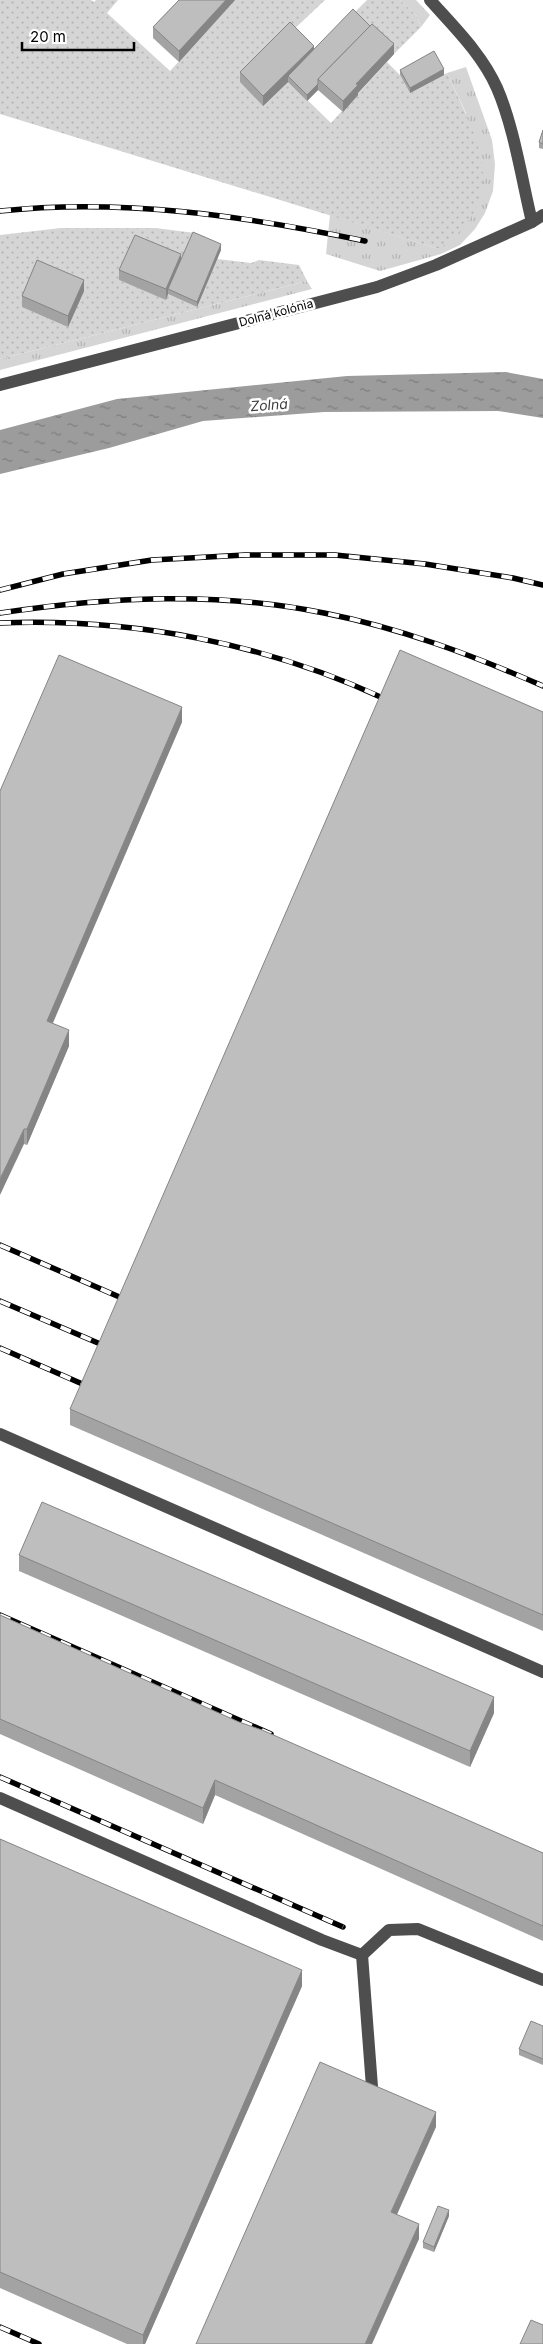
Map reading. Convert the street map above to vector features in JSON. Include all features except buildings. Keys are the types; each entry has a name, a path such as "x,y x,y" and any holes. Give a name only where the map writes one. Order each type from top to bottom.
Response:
{"lane":[{"path":"430,0 468,41 497,88 538,218"},
{"name":"Dolná kolónia","path":"0,385 377,287 436,266 538,218"},
{"path":"0,1434 543,1672"},
{"path":"0,1798 322,1940 362,1955"},
{"path":"362,1955 389,1930 418,1929 543,1980"},
{"path":"362,1955 373,2100"}],"green space":[{"path":"0,0 91,0 94,2 96,0 118,0 107,13 170,71 235,0 325,0 290,33 288,81 331,123 387,62 400,75 410,93 447,73 478,145 482,167 482,188 476,209 462,229 439,249 0,114"},
{"path":"367,0 400,0 416,15 421,27 394,54 353,14"},
{"path":"400,0 416,0 430,15 421,27 416,15"},
{"path":"466,67 492,140 495,164 493,191 485,213 475,229 460,245 441,254 380,271 326,254 330,215 439,249 466,113 447,73"},
{"path":"61,228 155,228 195,233 181,264 119,280 166,299 168,294 197,307 217,259 251,263 259,260 299,265 307,281 0,359 0,235"},
{"path":"307,281 312,289 0,370 0,359"}],"water":[{"name":"Zolná","path":"506,372 543,379 543,418 498,411 324,412 203,421 109,448 0,474 0,430 117,399 347,376"}],"railway":[{"path":"0,211 46,208 138,208 229,217 365,241"},
{"path":"0,590 63,574 152,560 245,555 335,555 425,564 513,578 543,585"},
{"path":"0,613 121,600 203,599 284,606 380,626 463,653 543,686"},
{"path":"0,623 99,625 149,630 197,638 246,649 293,663 339,679 385,699"},
{"path":"0,1245 124,1299"},
{"path":"0,1301 105,1346"},
{"path":"0,1348 87,1386"},
{"path":"0,1615 271,1734"},
{"path":"0,1777 343,1927"},
{"path":"0,2327 39,2344"}]}
